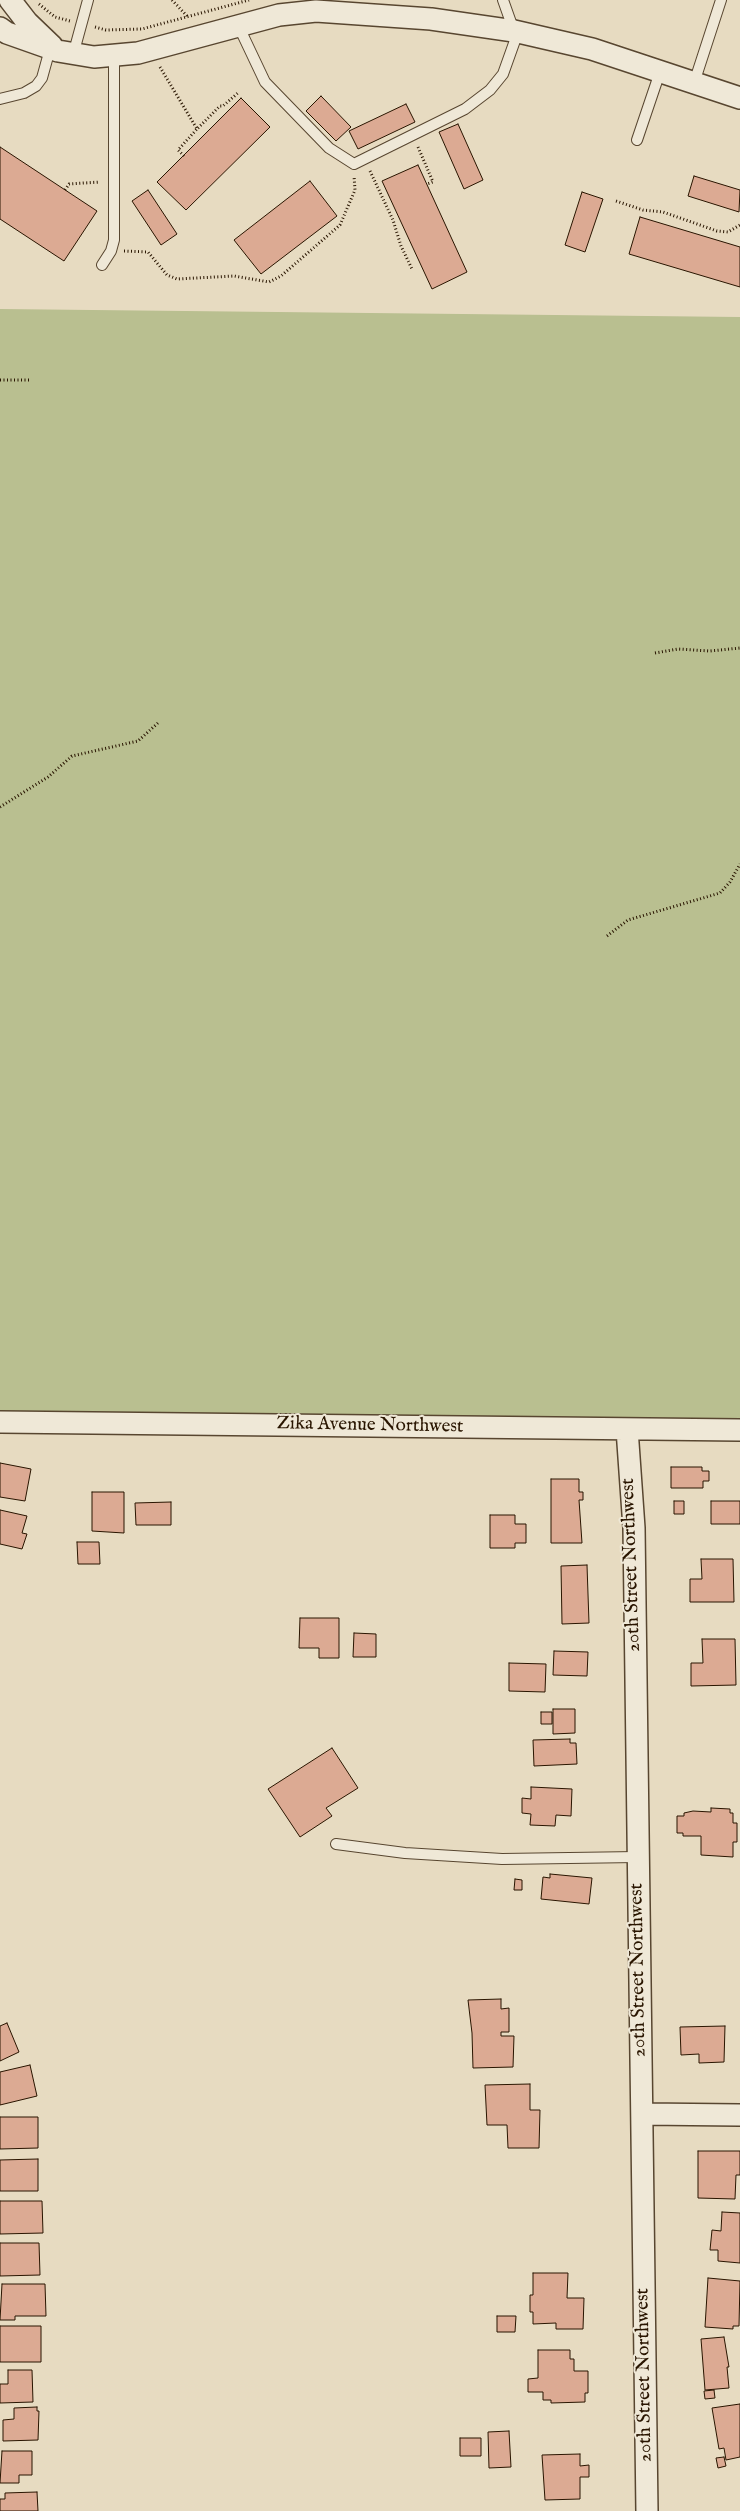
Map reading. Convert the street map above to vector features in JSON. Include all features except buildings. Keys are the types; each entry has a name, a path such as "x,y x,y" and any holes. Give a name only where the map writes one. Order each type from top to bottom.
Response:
{"street":[{"path":"10,0 27,22 60,52"},
{"path":"0,28 7,33 60,52 114,56 149,50 279,14 316,11 431,18 516,32 592,49 740,98"},
{"name":"Zika Avenue Northwest","path":"0,1422 740,1430"},
{"name":"20th Street Northwest","path":"627,1429 634,1528 647,2511"},
{"path":"643,2114 740,2115"}],"lane":[{"path":"0,99 24,93 36,86 81,24 88,0"},
{"path":"238,25 265,82 329,148 354,164 465,109 490,90 503,74 516,32 503,0"},
{"path":"694,83 721,0"},
{"path":"102,265 111,251 114,240 114,56"},
{"path":"637,140 660,72"},
{"path":"336,1844 405,1853 502,1859 637,1857"}],"path":[{"path":"172,0 187,16"},
{"path":"34,2 55,17 106,30 134,30 248,0"},
{"path":"149,50 197,129"},
{"path":"184,156 178,150 220,106 223,106 239,92"},
{"path":"412,135 433,182 427,184"},
{"path":"365,159 393,220 401,246 412,269"},
{"path":"111,251 148,252 168,275 177,279 234,276 268,282 281,276 340,225 355,190 354,164"},
{"path":"65,190 69,184 113,181"},
{"path":"616,201 643,210 663,212 717,231 728,232 740,225"},
{"path":"0,380 30,380"},
{"path":"654,653 678,649 710,650 740,648"},
{"path":"0,807 48,778 72,756 138,741 158,722"},
{"path":"607,936 628,920 720,893 730,882 740,864"}],"green space":[{"path":"0,309 740,317 740,1430 0,1422"}]}
